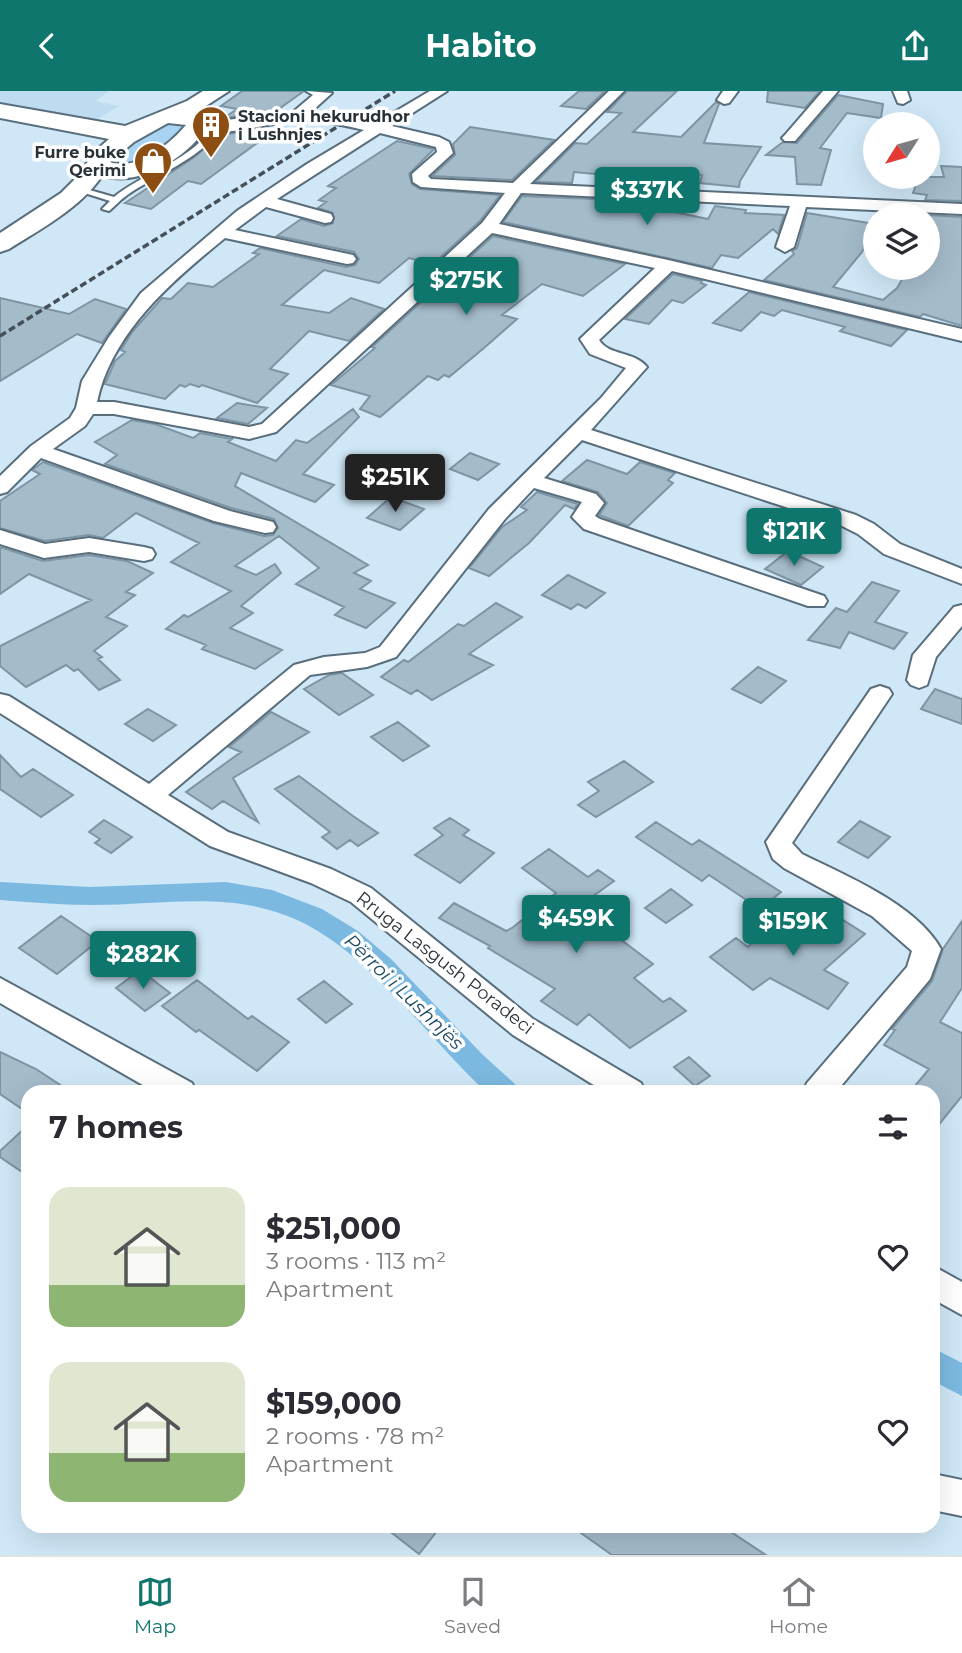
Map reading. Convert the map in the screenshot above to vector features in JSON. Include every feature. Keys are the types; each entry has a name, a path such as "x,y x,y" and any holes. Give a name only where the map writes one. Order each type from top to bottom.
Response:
{"main road":[{"path":"0,111 114,133 127,133 186,110 214,95"},
{"path":"203,125 199,110 214,95"},
{"path":"0,117 104,138 112,143 78,192"},
{"path":"164,117 185,117 203,125"},
{"path":"0,244 78,192 152,163 203,125"},
{"path":"104,156 141,128"},
{"path":"104,156 109,171 127,173"}],"street":[{"path":"297,116 325,93 313,91"},
{"path":"0,488 38,450 78,422 86,408 92,381 118,337 147,297 264,201 313,167 440,91"},
{"path":"86,408 114,408 249,433 269,428 488,227 516,189 617,91"},
{"path":"790,138 831,91"},
{"path":"203,125 297,116 326,117 416,135 443,145 445,153 420,174 419,179 427,184 800,200 863,207"},
{"path":"785,247 800,200"},
{"path":"264,201 325,218"},
{"path":"940,209 962,208"},
{"path":"488,227 668,265 962,334"},
{"path":"223,232 347,259"},
{"path":"150,797 302,670 321,662 372,661 388,652 497,514 608,402 637,367 620,357 595,350 589,339 668,265"},
{"path":"577,432 848,520 866,529 892,549 962,577"},
{"path":"38,450 211,512 265,527"},
{"path":"529,480 589,498 593,503 583,517 592,524 816,601"},
{"path":"0,537 44,551 89,545 144,554"},
{"path":"919,680 925,655 962,612"},
{"path":"824,1085 919,971 927,949 910,929 883,909 793,861 782,852 779,842 880,694"},
{"name":"Rruga Lasgush Poradeci","path":"0,702 219,839 361,895 523,1027 618,1085"},
{"path":"0,989 169,1085"},
{"path":"940,1286 962,1300"},
{"path":"940,1493 962,1498"}],"lane":[{"path":"106,209 214,134 203,125"},
{"path":"78,192 116,200"}],"shaded area":[{"path":"0,91 109,91 95,101 119,106 96,120 0,102"},
{"path":"163,122 186,126 165,146 135,164 118,167 108,161"}],"building":[{"path":"242,91 304,91 276,111 224,118 237,109 221,106"},
{"path":"579,91 605,91 586,109 561,106"},
{"path":"627,91 677,91 633,132 681,137 716,102 719,104 704,143 761,147 739,187 700,183 702,175 664,173 662,180 574,172 572,183 536,182 575,143 587,144 621,113 607,112"},
{"path":"768,91 820,91 805,108 767,102"},
{"path":"838,95 883,104 882,112 863,112 863,115 847,113 820,148 831,150 821,185 797,184 795,157 766,155 783,142 797,143"},
{"path":"470,127 554,140 512,180 432,176 455,155 453,144"},
{"name":"Stacioni hekurudhor i Lushnjes","path":"250,131 268,135 201,184 188,181 151,209 125,203 193,158 220,135"},
{"path":"397,141 434,149 409,174 412,184 420,189 500,195 480,221 433,264 409,258 379,283 324,270 282,305 329,313 351,298 384,309 349,341 309,331 270,369 288,374 257,403 202,385 180,385 165,399 105,384 115,361 125,352 121,350 132,332 162,298 171,299 188,283 213,287 259,254 253,253 260,248 346,267 355,265 359,259 354,252 277,236 301,219 324,226 333,223 333,213 318,208 326,202 319,200 336,188 328,186"},
{"path":"941,166 962,167 962,201 925,200 927,195 913,193 914,189 940,189 940,177 944,177"},
{"path":"522,196 618,200 708,219 715,206 746,210 745,213 784,215 778,234 773,229 738,258 721,255 712,268 503,222"},
{"path":"807,213 863,222 863,250 833,287 883,300 902,280 940,280 940,216 962,217 962,326 923,314 920,317 764,280 794,254 792,251 797,248"},
{"path":"493,236 625,264 583,296 542,284 502,315 517,319 449,377 444,375 438,380 428,376 380,417 360,409 370,396 331,385 375,348 372,347"},
{"path":"673,274 702,281 701,283 706,285 683,303 672,300 649,324 625,319"},
{"path":"749,292 907,330 891,346 840,331 845,327 782,310 774,316 761,312 741,331 713,323"},
{"path":"0,298 69,314 95,299 126,309 102,343 77,334 0,381"},
{"path":"237,403 267,408 248,424 217,418"},
{"path":"353,409 359,417 303,474 334,485 315,502 241,473 235,486 368,565 354,573 371,581 360,589 395,603 366,628 335,615 344,607 296,584 319,568 279,536 235,566 256,575 275,564 281,573 241,606 253,613 230,628 282,650 255,669 202,649 206,645 166,629 184,615 188,617 231,591 171,562 199,543 136,513 103,538 89,535 45,541 0,528 0,501 40,474 32,470 43,462 213,523 264,536 273,535 278,528 274,519 231,508 105,464 117,455 95,442 132,420 155,424 193,438 200,433 232,439 228,442 276,461 296,440 307,443"},
{"path":"470,453 499,464 478,480 450,469"},
{"path":"587,460 627,474 640,462 675,473 668,480 673,483 628,526 599,515 607,503 598,492 562,481"},
{"path":"537,492 578,504 574,509 565,505 529,543 489,576 469,568 502,527 527,510 521,507"},
{"path":"391,497 424,509 400,530 367,518"},
{"path":"0,547 43,561 89,555 127,561 153,573 126,592 135,595 106,617 127,626 94,651 102,657 98,659 120,680 99,690 78,669 74,671 66,665 26,687 0,666 0,646 91,600 29,574 0,594"},
{"path":"788,551 823,567 801,585 765,569"},
{"path":"568,575 605,593 586,608 578,604 571,609 542,595"},
{"path":"872,582 899,591 875,622 907,633 894,649 849,632 840,648 808,640 836,608 847,612"},
{"path":"496,603 522,617 469,654 493,665 432,700 417,690 411,694 381,677 404,660 408,662 458,624 464,626"},
{"path":"758,667 786,681 761,703 732,689"},
{"path":"342,673 373,695 339,715 304,689 329,675"},
{"path":"935,689 962,699 962,724 921,709"},
{"path":"148,709 176,725 153,741 125,724"},
{"path":"271,712 309,732 233,778 258,822 223,801 212,809 186,792 241,752 229,747"},
{"path":"398,722 429,746 403,761 371,737"},
{"path":"0,755 21,777 33,769 73,795 41,817 0,789"},
{"path":"624,761 653,782 596,817 578,805 599,791 588,782"},
{"path":"299,776 378,833 358,846 350,840 337,849 322,837 330,832 275,789"},
{"path":"450,818 469,830 463,835 494,853 460,883 415,855 443,835 434,828"},
{"path":"104,820 132,837 111,853 95,843 100,839 89,832"},
{"path":"860,821 890,837 868,858 838,842"},
{"path":"656,822 692,845 699,840 781,892 760,909 709,875 702,881 636,837"},
{"path":"549,849 588,877 598,870 614,881 578,907 653,964 634,978 663,1002 670,998 686,1011 630,1048 589,1014 577,1025 541,1001 555,989 488,948 490,946 439,918 454,903 506,931 512,928 556,893 522,868"},
{"path":"671,889 692,905 666,923 645,908"},
{"path":"832,913 865,934 824,970 848,983 828,1009 770,978 753,990 710,957 736,938 748,947 772,917 808,933"},
{"path":"61,916 98,941 57,974 19,948"},
{"path":"962,921 962,988 940,1022 962,1033 962,1096 940,1123 940,1085 916,1085 929,1069 884,1045 895,1030 892,1029 932,981 943,949"},
{"path":"140,970 170,993 145,1011 116,988"},
{"path":"197,980 248,1019 252,1016 289,1042 257,1071 199,1030 196,1032 162,1006"},
{"path":"324,981 352,1004 326,1023 298,999"},
{"path":"0,1052 36,1069 60,1085 21,1085 21,1108 0,1094"},
{"path":"689,1057 710,1076 694,1085 674,1067"},
{"path":"21,1132 21,1171 0,1157 0,1151"},
{"path":"392,1533 436,1533 419,1554"},
{"path":"581,1533 733,1533 766,1555 612,1555"}],"waterway":[{"name":"Përroi i Lushnjës","path":"0,891 89,896 226,891 272,899 313,915 349,938 381,966 498,1085"},
{"name":"Përroi i Lushnjës","path":"940,1367 962,1381"}],"railway":[{"path":"0,336 395,91"}],"place":[{"name":"Stacioni hekurudhor i Lushnjes","path":"211,159"},
{"name":"Furre buke Qerimi","path":"153,195"}]}
